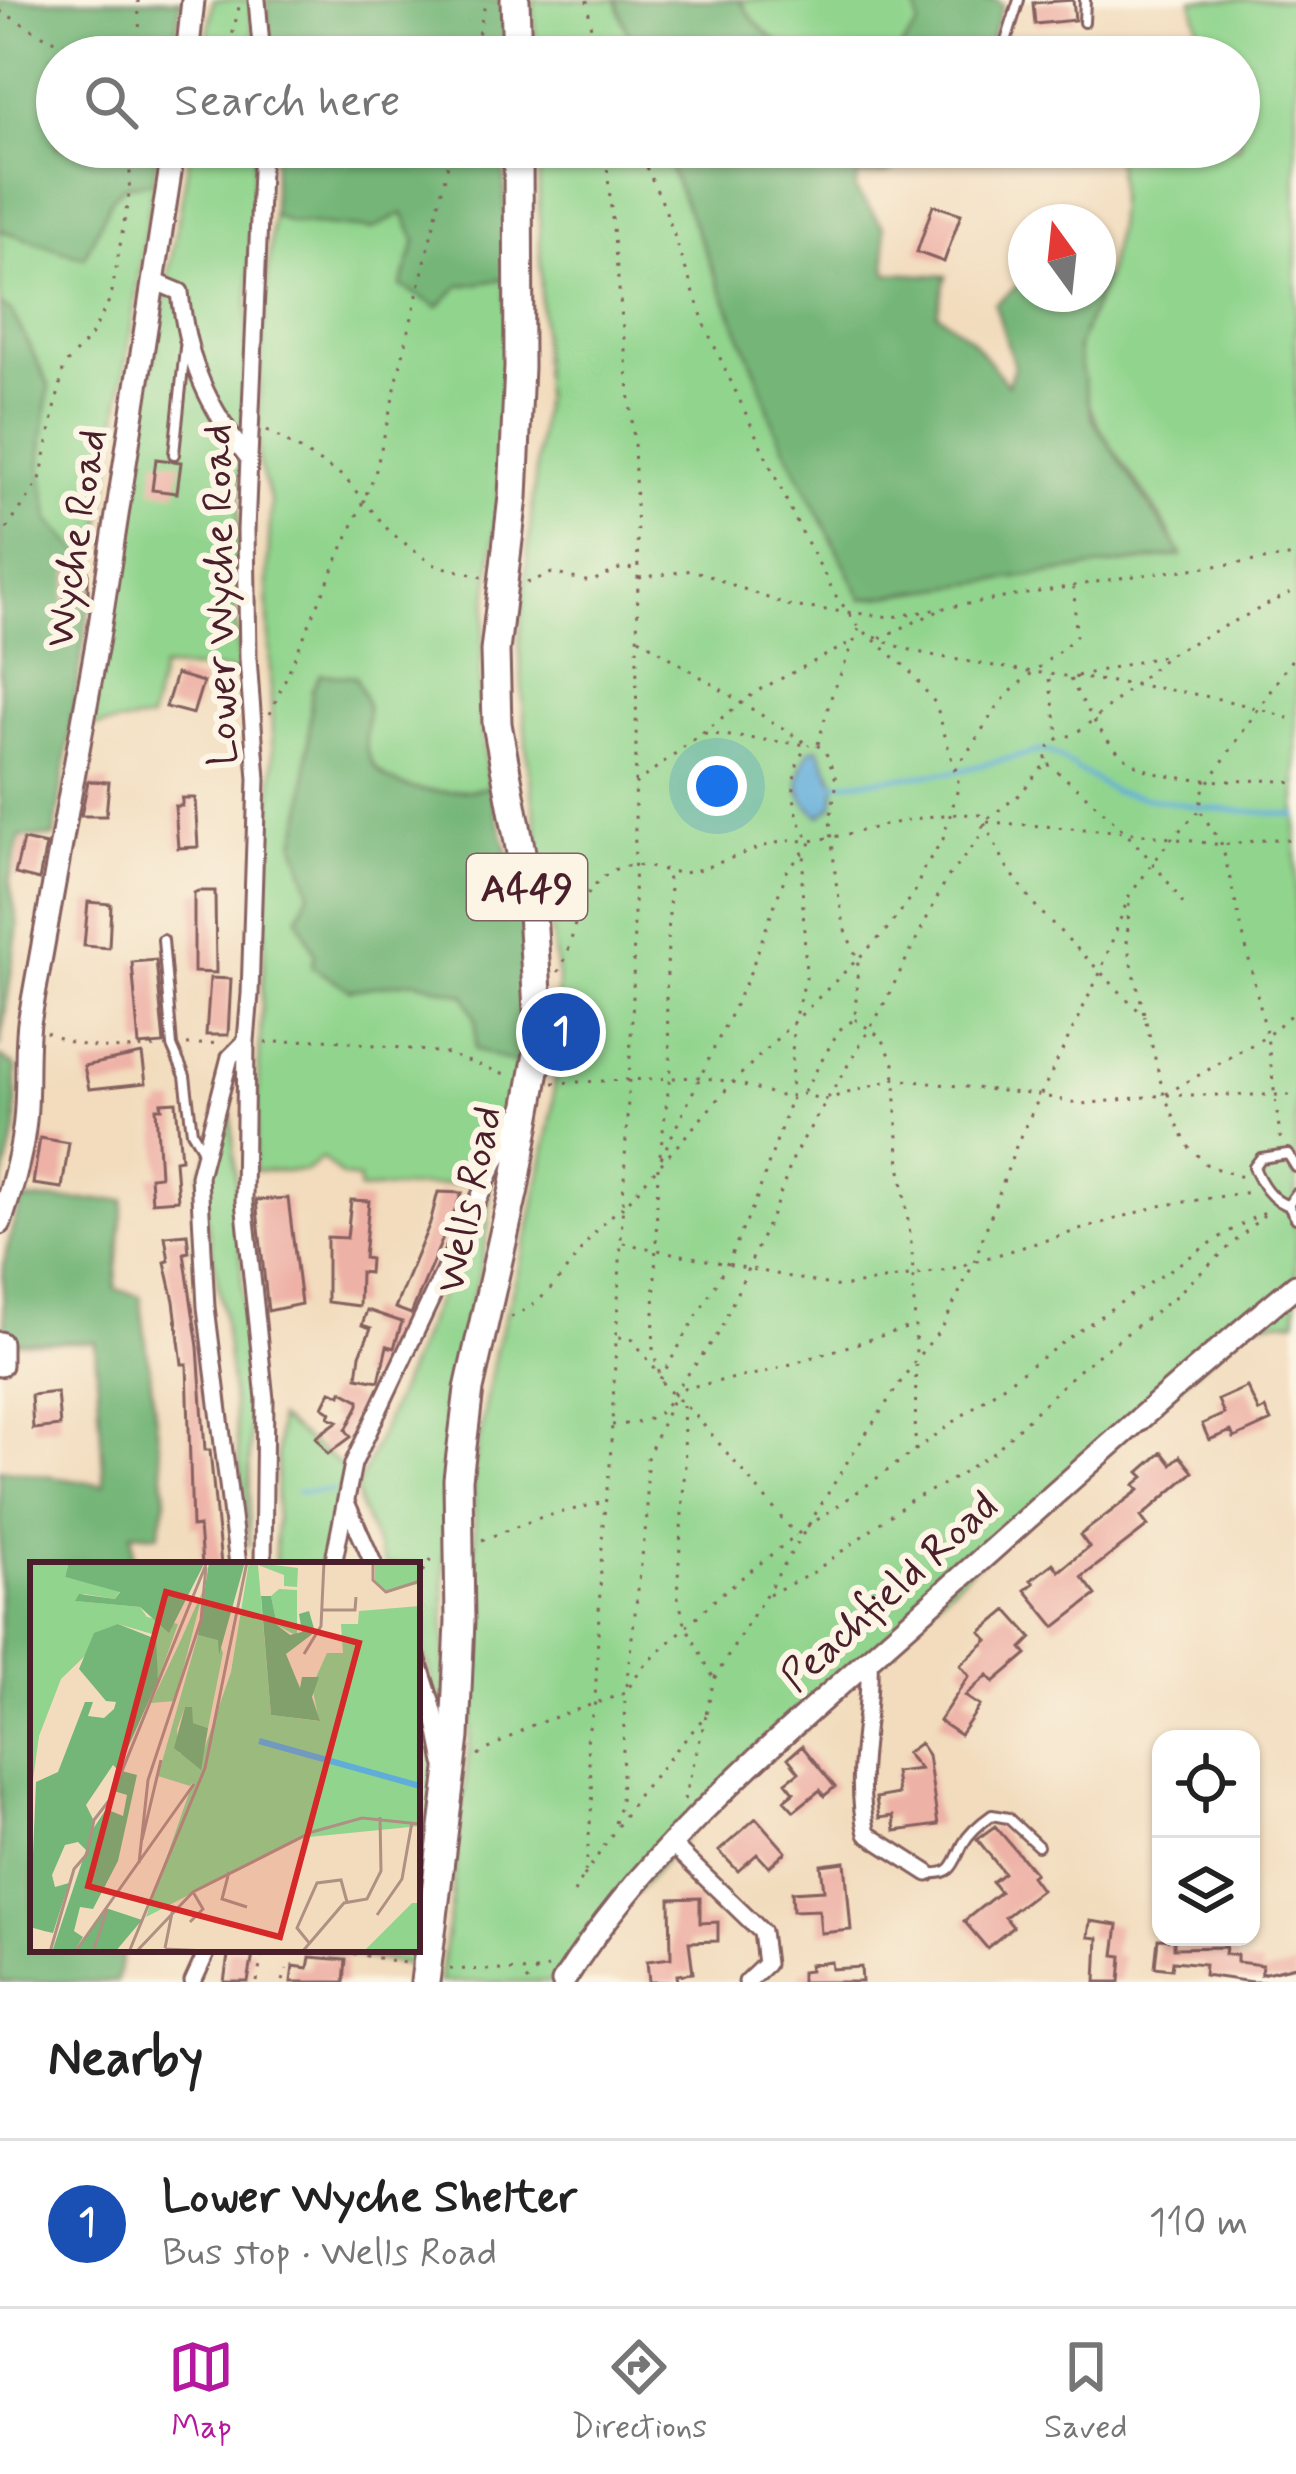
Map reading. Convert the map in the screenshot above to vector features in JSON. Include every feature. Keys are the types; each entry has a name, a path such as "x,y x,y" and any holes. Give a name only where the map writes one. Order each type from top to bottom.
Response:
{"highway":[{"path":"515,0 516,36"},
{"name":"Wells Road","path":"426,1974 450,1777 460,1622 458,1479 469,1389 540,1042 532,913 497,724 495,651 513,497 520,367 518,168"}],"main road":[{"path":"190,36 194,0"},
{"name":"Wyche Road","path":"0,1223 13,1187 25,1126 28,1023 156,283 171,168"},
{"name":"Peachfield Road","path":"567,1980 676,1839 744,1771 1296,1285"},
{"path":"0,1343 0,1365"}],"street":[{"path":"257,0 260,36"},
{"name":"Lower Wyche Road","path":"261,168 245,600 256,742 244,1201 265,1399 263,1562"},
{"path":"156,283 180,292 185,343 211,403 249,459"},
{"name":"Lower Wyche Road","path":"238,1562 206,1307 199,1176 230,1057 246,1041"},
{"path":"335,1562 352,1465 534,1088"},
{"path":"346,1502 373,1562"},
{"path":"868,1659 869,1702 860,1749 867,1834 928,1873"},
{"path":"420,1667 450,1777"},
{"path":"676,1839 763,1932 766,1964"},
{"path":"193,1982 207,1952"},
{"path":"766,1964 784,1975"},
{"path":"747,1982 766,1964"}],"lane":[{"path":"1008,36 1019,0"},
{"path":"1084,22 1085,0"},
{"path":"174,454 185,343"},
{"path":"163,940 172,1046 185,1076 192,1132 204,1151"},
{"path":"1296,1167 1293,1157 1282,1155 1262,1158 1254,1167 1268,1191 1296,1218"},
{"path":"1285,1205 1296,1194"},
{"path":"928,1873 952,1868 965,1841 992,1815 1008,1818 1038,1846"}],"path":[{"path":"138,0 140,36"},
{"path":"233,36 242,0"},
{"path":"478,36 487,0"},
{"path":"587,0 592,36"},
{"path":"0,11 45,36"},
{"path":"0,539 40,480 64,366 91,336 111,297 130,168"},
{"path":"256,742 375,474 447,168"},
{"path":"607,168 634,442 638,570 635,866 617,1337 595,1702 586,1741 593,1792 586,1868 574,1893 614,1828 706,1715"},
{"path":"647,168 706,328 795,519 836,596 860,628 898,648 1049,677 1193,692 1296,721"},
{"path":"251,422 344,477 390,532 432,564 502,582 532,583 552,573 590,582 624,567 638,570"},
{"path":"637,578 693,570 789,606 892,617 1296,556"},
{"path":"955,772 999,706 1076,636 1074,586"},
{"path":"1070,678 1170,654 1296,590"},
{"path":"879,639 951,605"},
{"path":"817,745 860,628"},
{"path":"484,1322 526,1311 547,1296 604,1219 624,1206 733,1082 857,960 914,894 953,813 958,785 936,704 908,669 868,633"},
{"path":"636,635 809,745"},
{"path":"633,788 786,673 854,641"},
{"path":"1282,1155 1268,1036 1222,845 1201,807 1202,792 1296,653"},
{"path":"612,1425 638,1424 658,1416 719,1333 776,1208 795,1153 920,936 947,878 978,840 985,821 1019,795 1046,763 1046,752 1059,738 1073,735 1092,721 1170,654"},
{"path":"1049,677 1059,738"},
{"path":"1070,678 1111,749 1132,766 1210,780 1296,784"},
{"path":"704,733 817,745 826,753 837,782 830,820 836,882 845,931 857,960 855,1019"},
{"path":"809,745 797,759 792,776 803,832 812,842"},
{"path":"1046,763 1126,832 1154,862 1184,907"},
{"path":"676,1839 714,1679 916,1360 942,1328 974,1262 1038,1095 1070,1040 1129,896 1201,807"},
{"path":"539,987 553,979 564,962 579,906 617,867 688,873 783,841 812,842 953,813 980,815 1007,867 1036,908 1145,1017"},
{"path":"985,821 1222,845 1272,839 1296,842"},
{"path":"658,1163 748,978 787,871 812,842"},
{"path":"661,1381 728,1262 756,1201 791,1099 793,1023 806,978 805,847"},
{"path":"661,1381 653,1351 658,1163 670,1077 666,1000 670,884 663,868"},
{"path":"1129,896 1127,944 1164,1095 1187,1145 1208,1166 1259,1180"},
{"path":"1164,1095 1268,1036 1296,1010"},
{"path":"172,1046 324,1039 443,1053 534,1088 630,1077 698,1077 791,1099 803,1094 839,1030 855,1019"},
{"path":"855,1019 882,1038 895,1064 914,1276 915,1453"},
{"path":"62,1041 118,1051 146,1048"},
{"path":"803,1094 824,1100 895,1079 1082,1104 1164,1095 1296,1095"},
{"path":"621,1243 840,1287 974,1262 1199,1197 1268,1191"},
{"path":"450,1777 530,1726 625,1693 643,1667 686,1626 812,1522 915,1453 1104,1313 1243,1222 1285,1205"},
{"path":"767,1594 811,1574 911,1500 947,1484 995,1451 1076,1372 1171,1300 1267,1211"},
{"path":"674,1395 915,1326"},
{"path":"617,1337 633,1340 661,1381 796,1535"},
{"path":"614,1828 647,1516 647,1457 674,1395"},
{"path":"683,1403 685,1463 677,1595 686,1626 714,1679"},
{"path":"420,1576 445,1543 483,1540 539,1518 605,1502"},
{"path":"257,1982 262,1952"},
{"path":"307,1952 315,1957"},
{"path":"342,1952 426,1974 537,1971 526,1982"},
{"path":"283,1982 287,1969"}],"green space":[{"path":"0,0 181,0 176,36 36,36 36,168 155,168 153,182 124,186 112,198 84,258 0,230"},
{"path":"213,0 251,0 253,36 208,36"},
{"path":"267,0 505,0 506,36 270,36"},
{"path":"533,0 616,0 629,36 535,36"},
{"path":"616,0 740,0 770,36 629,36"},
{"path":"740,0 915,0 919,25 910,36 770,36"},
{"path":"915,0 996,0 1003,5 992,36 910,36 919,25"},
{"path":"1192,0 1296,0 1296,1320 1251,1322 744,1771 557,1982 439,1982 479,1657 473,1473 496,1348 529,1232 553,1108 558,979 527,756 519,641 543,398 538,168 670,168 757,374 774,426 986,581 1180,556 1092,411 1082,383 1078,345 1090,312 1116,312 1116,168 1260,168 1260,36 1201,36"},
{"path":"187,168 254,168 235,600 240,671 162,668 150,720 89,727"},
{"path":"274,168 504,168 505,279 459,286 438,307 401,286 416,241 403,213 372,229 290,222 273,215"},
{"path":"670,168 897,168 858,176 855,190 884,227 887,273 946,276 937,313 971,339 1008,385 1014,366 995,304 1008,294 1008,312 1092,312 1077,349 1092,418 1182,555 862,599 774,426 757,374"},
{"path":"153,182 95,568 50,521 40,463 49,385 12,312 0,304 0,230 84,257 112,198 124,186"},
{"path":"403,213 416,241 402,285 459,286 505,279 507,421 480,667 480,719 489,787 415,789 382,775 365,744 367,705 312,690 304,805 295,842 310,891 298,917 315,954 350,990 415,981 465,995 476,1020 475,1049 520,1065 523,1084 473,1183 360,1190 358,1179 343,1177 322,1158 306,1171 254,1171 273,765 267,581 271,502 258,461 260,370 273,215 290,222 371,229"},
{"path":"0,304 12,312 49,385 40,463 50,521 95,568 54,837 20,837 9,880 18,925 0,1049"},
{"path":"320,674 356,677 367,705 366,744 383,775 415,789 489,787 519,892 526,960 520,1065 475,1049 476,1020 465,995 415,981 350,990 312,967 315,954 298,917 310,891 295,843 304,805 312,690"},
{"path":"0,1056 16,1067 16,1130 0,1194"},
{"path":"231,1106 250,1408 249,1547 223,1313 199,1176"},
{"path":"488,1179 485,1250 461,1344 447,1460 447,1743 420,1646 420,1562 384,1562 357,1489"},
{"path":"22,1200 124,1200 115,1289 140,1296 166,1499 158,1535 132,1533 133,1562 30,1562 30,1952 122,1952 117,1982 0,1982 0,1469 104,1485 95,1342 7,1342 3,1302 9,1238"},
{"path":"278,1418 344,1468 329,1562 275,1562"},
{"path":"420,1686 442,1784 420,1944"},
{"path":"330,1952 419,1952 417,1966"}],"water":[{"path":"818,748 836,784 833,806 820,816 805,801 799,786 810,750"}],"building":[{"path":"1073,0 1075,20 1035,24 1033,3"},
{"path":"933,205 961,214 944,262 917,252"},
{"path":"156,459 181,462 177,493 152,490"},
{"path":"70,568 88,572 88,605 64,601"},
{"path":"176,674 203,682 193,714 166,707"},
{"path":"88,781 109,782 106,816 81,816"},
{"path":"182,798 195,798 198,847 178,848 175,806 182,806"},
{"path":"23,840 46,845 39,880 15,874"},
{"path":"215,891 216,973 194,972 194,893"},
{"path":"88,902 111,904 109,948 84,946"},
{"path":"156,960 164,1044 139,1046 132,962"},
{"path":"210,978 231,979 228,1035 206,1035"},
{"path":"142,1054 146,1083 89,1089 84,1066"},
{"path":"176,1102 181,1159 175,1160 178,1200 152,1202 150,1177 160,1176 156,1108"},
{"path":"40,1138 69,1143 62,1188 33,1184"},
{"path":"438,1192 462,1193 411,1314 395,1308"},
{"path":"288,1198 301,1304 268,1311 256,1200"},
{"path":"351,1200 369,1201 364,1258 370,1259 369,1273 360,1272 359,1306 327,1302 327,1237 347,1238"},
{"path":"187,1234 189,1252 184,1253 221,1562 202,1562 199,1526 192,1527 187,1364 182,1364 165,1236"},
{"path":"367,1310 402,1322 394,1348 387,1346 379,1381 357,1377 371,1328 362,1325"},
{"path":"1247,1387 1259,1412 1265,1409 1271,1421 1234,1438 1231,1431 1209,1440 1202,1424 1224,1414 1218,1400"},
{"path":"331,1391 341,1395 342,1391 359,1400 359,1405 346,1430 351,1437 328,1454 316,1437 338,1421 323,1407"},
{"path":"57,1392 60,1426 33,1429 31,1395"},
{"path":"1162,1452 1171,1464 1180,1456 1193,1472 1141,1517 1148,1526 1082,1577 1096,1595 1055,1627 1025,1590 1034,1583 1031,1580 1053,1563 1059,1571 1089,1547 1080,1535 1139,1490 1134,1485 1144,1477 1139,1472"},
{"path":"1007,1610 1032,1638 1022,1648 1027,1654 994,1682 988,1675 965,1696 980,1706 960,1735 939,1721 969,1676 960,1665 988,1640 981,1632"},
{"path":"920,1743 928,1755 938,1825 895,1831 893,1816 879,1818 876,1798 898,1794 895,1772 920,1769 906,1753"},
{"path":"802,1746 835,1787 824,1796 820,1790 794,1811 784,1800 794,1792 786,1782 799,1772 788,1758"},
{"path":"756,1818 786,1852 769,1867 757,1854 738,1871 719,1851"},
{"path":"995,1826 1035,1873 1031,1876 1041,1890 1005,1917 1013,1927 987,1948 964,1921 1000,1892 992,1882 1004,1873 977,1839"},
{"path":"845,1862 851,1930 821,1933 819,1910 793,1911 792,1892 824,1890 821,1865"},
{"path":"700,1898 700,1923 718,1922 718,1941 689,1942 693,1973 677,1975 678,1982 649,1982 647,1961 671,1958 670,1899"},
{"path":"1090,1921 1118,1925 1114,1955 1122,1956 1120,1982 1096,1982 1098,1938 1088,1937"},
{"path":"1157,1946 1226,1947 1225,1954 1237,1955 1237,1962 1262,1965 1261,1974 1296,1966 1296,1982 1204,1975 1205,1964 1173,1961 1172,1969 1155,1967"},
{"path":"229,1952 253,1952 248,1982 224,1982"},
{"path":"310,1957 346,1960 344,1982 291,1982 293,1966 308,1968"},
{"path":"831,1962 832,1969 861,1967 862,1982 801,1982 801,1972 810,1971 809,1965"}],"waterway":[{"path":"836,784 953,772 1040,751 1050,752 1114,792 1205,808 1296,815"},
{"path":"298,1492 332,1491"}],"place":[{"name":"Lower Wyche Shelter","path":"561,1032"}]}
